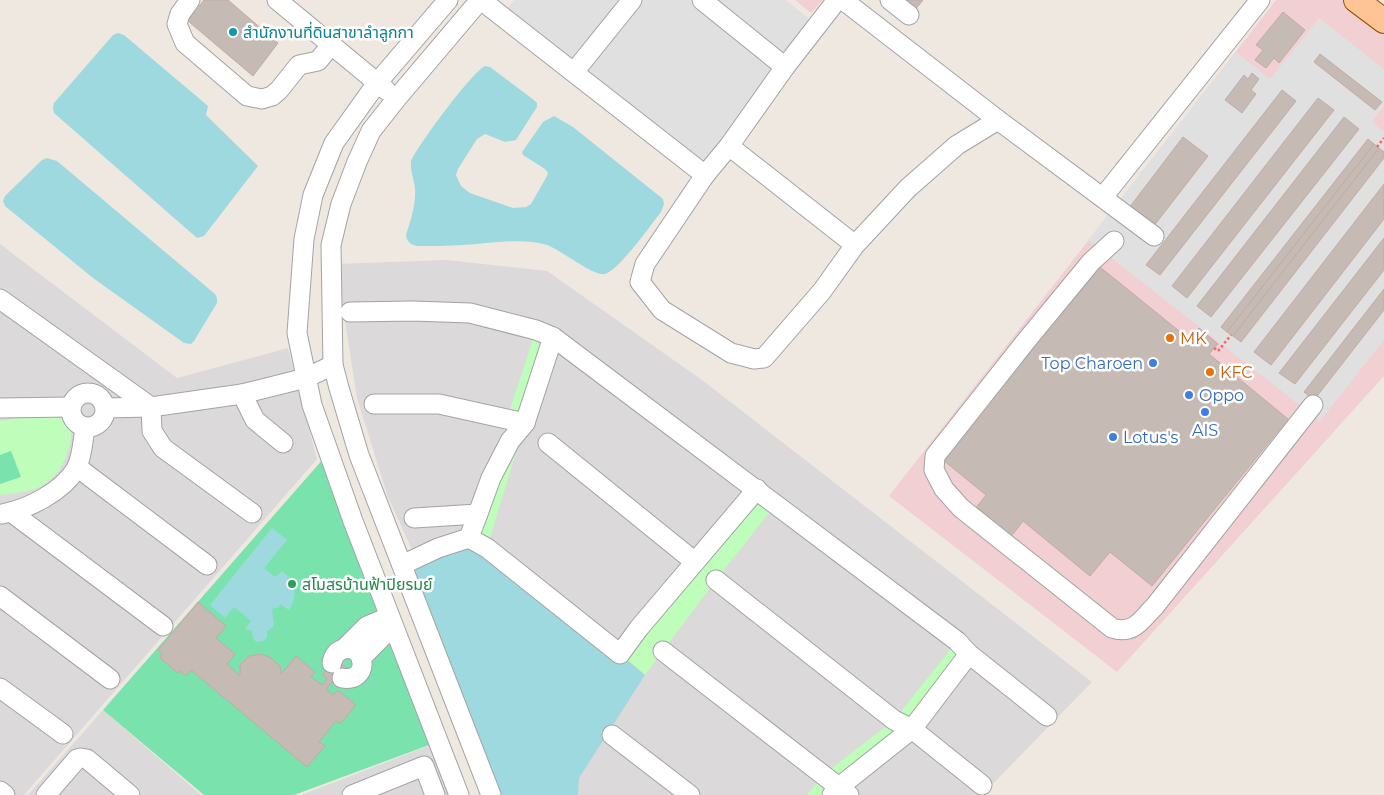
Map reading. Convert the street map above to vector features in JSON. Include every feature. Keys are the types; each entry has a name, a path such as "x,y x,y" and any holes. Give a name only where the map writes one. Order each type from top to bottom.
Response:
{"main road":[{"path":"1356,0 1384,21"}],"street":[{"path":"190,0 180,14 177,24 185,43 247,96 262,99 272,96 299,65 318,62 332,44"},
{"path":"277,0 396,98"},
{"path":"448,0 377,83 334,144 313,195 304,239 297,333 312,405 352,522 459,795"},
{"path":"491,795 360,455 334,365 331,246 341,204 371,131 396,98 480,0 705,175"},
{"path":"574,72 632,0"},
{"path":"702,0 785,67"},
{"path":"837,0 785,67 729,146 705,175 645,264 640,282 662,310 731,353 754,359 764,358 822,291 855,246 908,188 957,145 998,120"},
{"path":"843,0 998,120 1154,236"},
{"path":"890,0 909,15"},
{"path":"1103,197 1260,0"},
{"path":"729,146 855,246"},
{"path":"313,195 341,204"},
{"path":"304,239 331,246"},
{"path":"1114,241 1091,262 935,456 934,470 944,489 961,508 1112,628 1121,631 1132,629 1155,606 1314,405"},
{"path":"0,299 151,406"},
{"path":"350,312 413,311 470,313 536,330 553,337 957,641 969,654 1047,716"},
{"path":"469,538 491,478 510,441 525,423 553,337"},
{"path":"105,408 151,406 242,394 306,378 334,365"},
{"path":"90,393 100,398 105,408 104,418 96,426 86,428 75,422 71,407 74,400 79,396 90,393"},
{"path":"242,394 255,420 283,443"},
{"path":"374,404 439,404 525,423"},
{"path":"151,406 152,431 163,448 252,512"},
{"path":"0,408 71,407"},
{"path":"6,513 44,498 64,486 77,467 86,428"},
{"path":"548,443 695,562"},
{"path":"77,467 207,565"},
{"path":"376,582 401,562 469,538 487,548 620,654 639,628 757,489"},
{"path":"6,513 163,626"},
{"path":"414,518 478,514"},
{"path":"716,580 894,720 912,729 982,785"},
{"path":"0,596 110,679"},
{"path":"344,649 354,651 361,658 362,668 356,676 347,679 337,671 336,654 344,649 368,626 392,623"},
{"path":"361,658 392,623"},
{"path":"663,651 840,792 912,729 969,654"},
{"path":"0,688 63,734"},
{"path":"612,735 690,795"},
{"path":"46,795 77,759 81,758 87,759 130,795"},
{"path":"352,795 424,766 435,795"},
{"path":"0,791 5,795"}],"path":[{"path":"1377,147 1384,138"},
{"path":"1214,348 1218,351 1231,335"}],"shaded area":[{"path":"515,0 786,0 811,20 704,164 506,10"},
{"path":"795,0 823,0 811,13"},
{"path":"1276,0 1344,0 1384,30 1384,376 1117,672 889,496"},
{"path":"1319,18 1384,69 1384,106 1372,122 1384,132 1384,340 1320,421 1088,240 1236,52 1270,79"},
{"path":"0,244 177,378 288,348 317,459 24,795 0,795"},
{"path":"447,260 547,271 702,380 1092,682 982,795 510,795 419,565 388,497 357,398 336,264"},
{"path":"103,710 201,795 28,795"},
{"path":"439,742 457,795 301,795"}],"green space":[{"path":"536,330 553,337 487,548 469,538 491,478 507,418"},
{"path":"33,416 65,418 72,426 68,451 62,466 52,479 36,489 0,495 0,421"},
{"path":"11,451 21,477 0,484 0,455"},
{"name":"สโมสรบ้านฟ้าปิยรมย์","path":"324,458 432,744 294,795 204,795 103,710"},
{"path":"757,489 776,504 645,675 620,654"},
{"path":"957,641 969,654 912,729 832,795 807,795 823,775 894,720"}],"water":[{"path":"118,33 124,35 208,106 206,115 258,166 204,236 197,238 54,113 54,103 113,35"},
{"path":"485,66 490,67 534,100 537,103 537,107 516,140 505,142 485,134 477,139 456,175 461,186 470,193 513,208 526,207 531,204 548,173 523,155 522,152 543,122 554,116 573,127 663,199 664,204 661,212 619,264 605,274 593,271 547,245 526,241 417,246 408,241 406,235 415,200 411,161 446,110 469,81"},
{"path":"47,158 57,161 215,294 217,303 191,344 184,343 93,278 5,206 3,201 5,196 42,160"},
{"path":"272,528 287,540 264,568 275,577 282,571 293,584 295,594 289,610 280,604 279,607 272,609 274,626 267,631 267,637 264,641 256,642 252,631 245,629 251,621 234,607 225,618 210,605"},
{"path":"466,542 620,654 645,675 579,778 578,795 501,795 404,565"}],"building":[{"name":"สำนักงานที่ดินสาขาลำลูกกา","path":"204,0 228,0 278,43 253,76 188,21"},
{"path":"904,0 923,0 915,10"},
{"path":"1283,12 1305,30 1279,63 1274,58 1266,68 1255,60 1263,50 1256,45"},
{"path":"1320,54 1382,102 1375,110 1314,62"},
{"path":"1252,73 1259,79 1251,90 1256,94 1242,113 1225,100 1244,75 1248,79"},
{"path":"1282,90 1296,101 1160,275 1146,265"},
{"path":"1318,98 1334,110 1187,298 1172,286"},
{"path":"1344,117 1359,129 1211,317 1197,306"},
{"path":"1183,137 1208,156 1153,227 1129,208"},
{"path":"1368,139 1374,144 1227,332 1221,327"},
{"path":"1374,144 1379,148 1233,336 1227,332"},
{"path":"1379,148 1384,152 1384,158 1241,342 1233,336"},
{"path":"1384,184 1384,219 1271,365 1254,352"},
{"path":"1384,238 1384,270 1295,384 1279,373"},
{"name":"Lotus's","path":"1095,263 1189,339 1199,328 1218,344 1209,354 1288,419 1152,586 1110,552 1090,576 1023,521 1010,538 975,509 986,495 938,456"},
{"path":"1384,289 1384,310 1314,400 1304,392"},
{"path":"198,602 226,626 216,638 235,654 227,664 240,676 240,665 249,656 261,654 271,658 280,666 281,674 296,656 315,672 311,677 322,685 327,679 322,675 335,659 349,670 336,685 332,682 326,689 333,695 338,690 356,705 340,724 336,721 319,742 325,746 307,767 191,670 186,676 180,671 178,673 160,658 162,654 158,650"}],"place":[{"name":"สำนักงานที่ดินสาขาลำลูกกา","path":"233,32"},
{"name":"MK","path":"1170,338"},
{"name":"Top Charoen","path":"1153,363"},
{"name":"KFC","path":"1210,372"},
{"name":"Oppo","path":"1189,395"},
{"name":"AIS","path":"1205,412"},
{"name":"Lotus's","path":"1113,437"},
{"name":"สโมสรบ้านฟ้าปิยรมย์","path":"292,584"}]}
